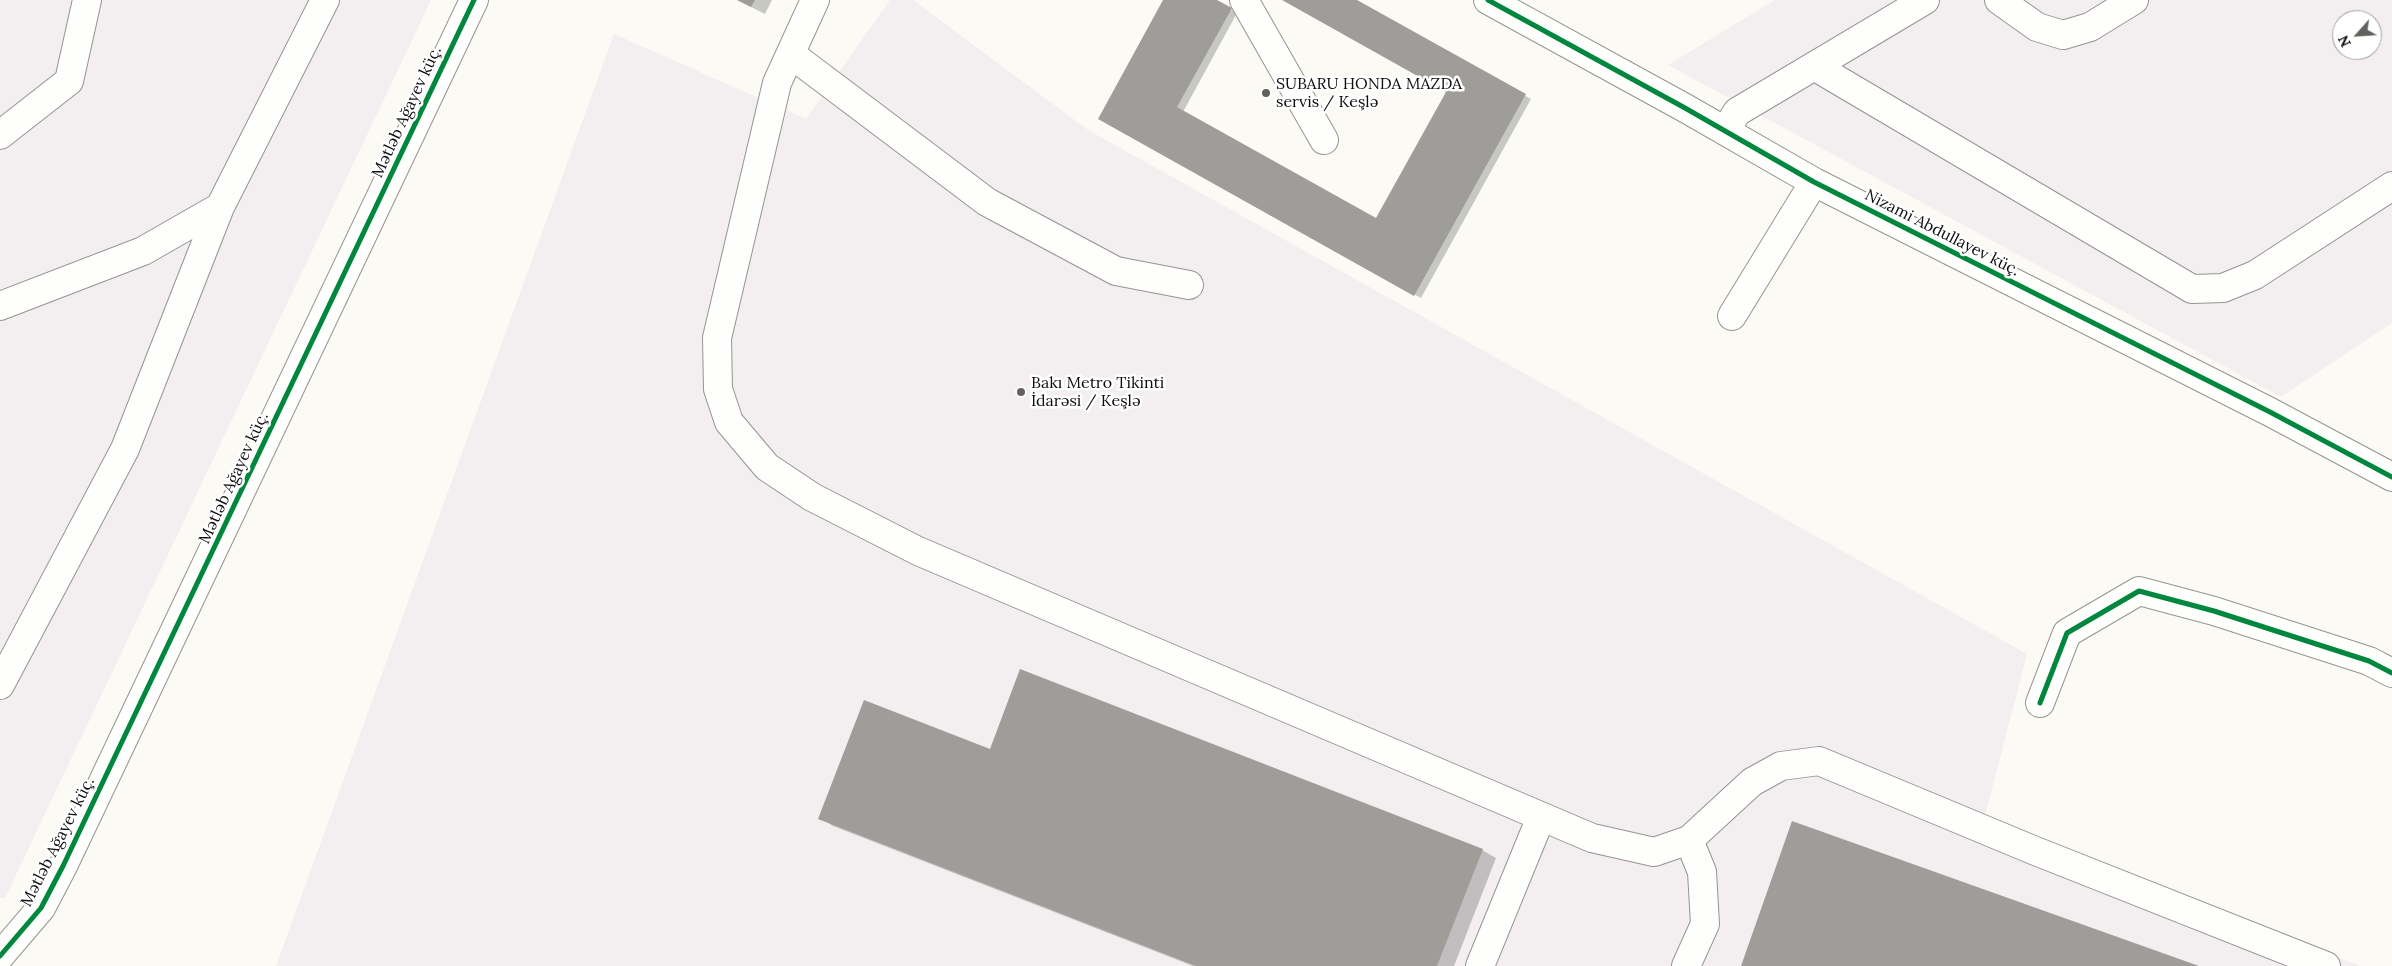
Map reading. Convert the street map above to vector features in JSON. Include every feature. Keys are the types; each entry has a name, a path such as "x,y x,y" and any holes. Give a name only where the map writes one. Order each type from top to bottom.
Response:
{"street":[{"path":"0,135 70,81 87,0"},
{"path":"0,685 125,449 220,207 325,0"},
{"name":"Mətləb Ağayev küç.","path":"0,956 41,908 63,866 474,0"},
{"path":"815,0 792,55 777,83 717,338 718,389 729,422 767,467 812,497 918,551 1592,838 1654,852 1689,840 1752,782 1781,766 1819,761 2033,850 2326,966"},
{"path":"1244,0 1324,140"},
{"name":"Nizami Abdullayev küç.","path":"1488,0 1814,182 2270,412 2392,477"},
{"path":"1725,131 1737,112 1925,0"},
{"path":"1999,0 2037,27 2063,35 2090,27 2134,0"},
{"path":"792,55 987,202 1116,271 1190,285"},
{"path":"1814,66 2192,289 2223,288 2255,275 2392,186"},
{"path":"1732,316 1814,182"},
{"path":"0,306 143,251 220,207"},
{"path":"2040,703 2067,632 2139,591 2214,611 2369,662 2392,674"},
{"path":"1480,966 1541,817"},
{"path":"1686,966 1705,924 1702,872 1689,840"}],"shaded area":[{"path":"0,0 431,0 5,898 0,897"},
{"name":"Bakı Metro Tikinti İdarəsi / Keşlə","path":"890,0 913,0 1088,130 2027,654 1985,816 2360,966 276,966 614,34 806,119"},
{"path":"1775,0 2392,0 2392,323 2281,397 1668,65"}],"building":[{"path":"737,0 755,0 751,7"},
{"path":"1163,0 1217,0 1232,8 1177,107 1376,218 1446,92 1282,0 1357,0 1526,94 1414,296 1098,119"},
{"path":"1020,669 1483,849 1437,966 1196,966 818,819 864,700 990,749"},
{"path":"1792,821 2199,966 1741,966"}],"cycle path":[{"path":"0,956 41,908 63,866 474,0"},
{"path":"1488,0 1685,108 1814,182 2270,412 2392,477"},
{"path":"2040,703 2067,633 2139,591 2214,611 2369,661 2392,673"}],"place":[{"name":"SUBARU HONDA MAZDA servis / Keşlə","path":"1266,93"},
{"name":"Bakı Metro Tikinti İdarəsi / Keşlə","path":"1021,392"}]}
